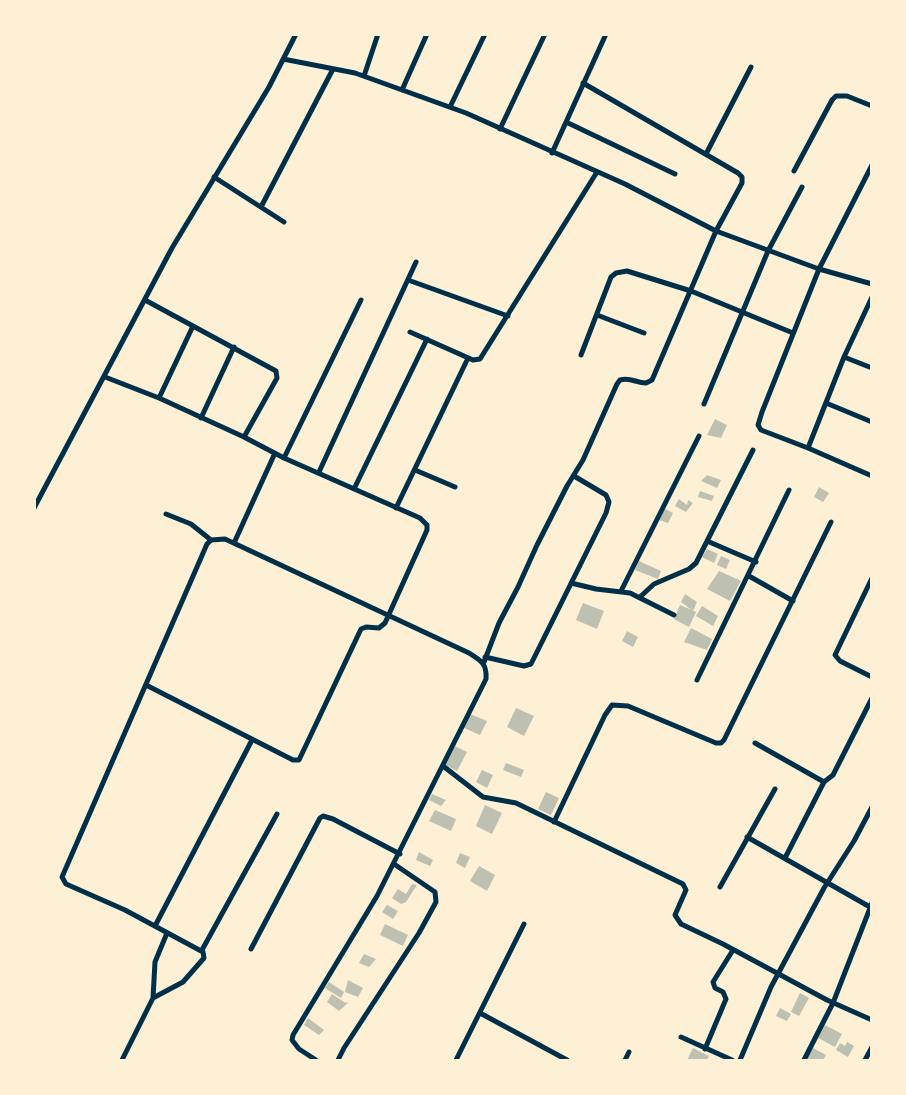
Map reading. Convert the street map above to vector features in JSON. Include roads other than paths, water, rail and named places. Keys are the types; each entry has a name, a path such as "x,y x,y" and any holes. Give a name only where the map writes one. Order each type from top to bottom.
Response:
{"street":[{"path":"34,508 172,248 296,34"},
{"path":"364,76 378,34"},
{"path":"402,90 427,34"},
{"path":"450,107 485,34"},
{"path":"500,129 545,34"},
{"path":"552,153 606,34"},
{"path":"283,59 364,76 450,107 597,172 716,231 819,269 872,284"},
{"path":"706,154 751,67"},
{"path":"261,207 333,69"},
{"path":"316,1060 294,1044 293,1035 358,930 400,854 486,679 484,659 499,623 588,450 620,380 632,378 646,383 652,380 716,231 742,183 742,177 738,173 584,83"},
{"path":"794,171 836,96 847,96 872,106"},
{"path":"566,122 675,174"},
{"path":"872,165 819,269 758,425 761,430 872,476"},
{"path":"410,332 473,360 480,359 597,172"},
{"path":"214,177 284,222"},
{"path":"704,404 768,251 802,187"},
{"path":"319,472 416,262"},
{"path":"581,355 611,277 616,273 627,271 691,291 793,333"},
{"path":"408,280 508,316"},
{"path":"808,448 844,357 872,297"},
{"path":"145,300 273,368 277,378 244,437"},
{"path":"284,458 361,300"},
{"path":"597,315 644,333"},
{"path":"159,398 193,326"},
{"path":"354,489 427,339"},
{"path":"201,418 234,347"},
{"path":"844,357 872,368"},
{"path":"396,508 468,358"},
{"path":"105,377 159,398 424,521 427,530 382,626 361,629 301,757 293,760 146,685"},
{"path":"826,403 872,422"},
{"path":"621,591 699,436"},
{"path":"640,597 654,584 692,567 753,450"},
{"path":"234,543 275,453"},
{"path":"415,470 455,487"},
{"path":"153,998 189,977 204,958 202,950 125,910 66,884 62,877 207,544 211,540 225,538 484,659 530,666 606,513 609,502 606,495 574,476"},
{"path":"697,680 789,490"},
{"path":"166,514 191,524 211,540"},
{"path":"554,822 605,715 612,705 628,706 716,743 724,740 831,522"},
{"path":"707,542 756,562"},
{"path":"749,576 793,601"},
{"path":"872,578 835,656 840,661 872,677"},
{"path":"571,583 596,590 621,591 640,597 674,615"},
{"path":"864,593 872,597"},
{"path":"785,858 824,782 833,775 872,698"},
{"path":"154,926 232,783 252,740"},
{"path":"755,743 824,782"},
{"path":"443,766 483,797 516,803 683,884 686,890 676,911 677,921 833,1003 872,1020"},
{"path":"720,887 775,789"},
{"path":"740,1060 778,975 872,807"},
{"path":"202,950 277,814"},
{"path":"251,949 323,816 400,854"},
{"path":"747,837 871,906 833,1003 804,1060"},
{"path":"338,1060 419,933 436,902 435,892 394,864"},
{"path":"456,1060 524,924"},
{"path":"122,1060 153,998 155,962 167,933"},
{"path":"705,1049 726,999 723,992 715,988 713,982 733,950"},
{"path":"480,1013 567,1060"},
{"path":"681,1037 732,1060"},
{"path":"868,1058 872,1047"},
{"path":"625,1060 629,1052"}]}
